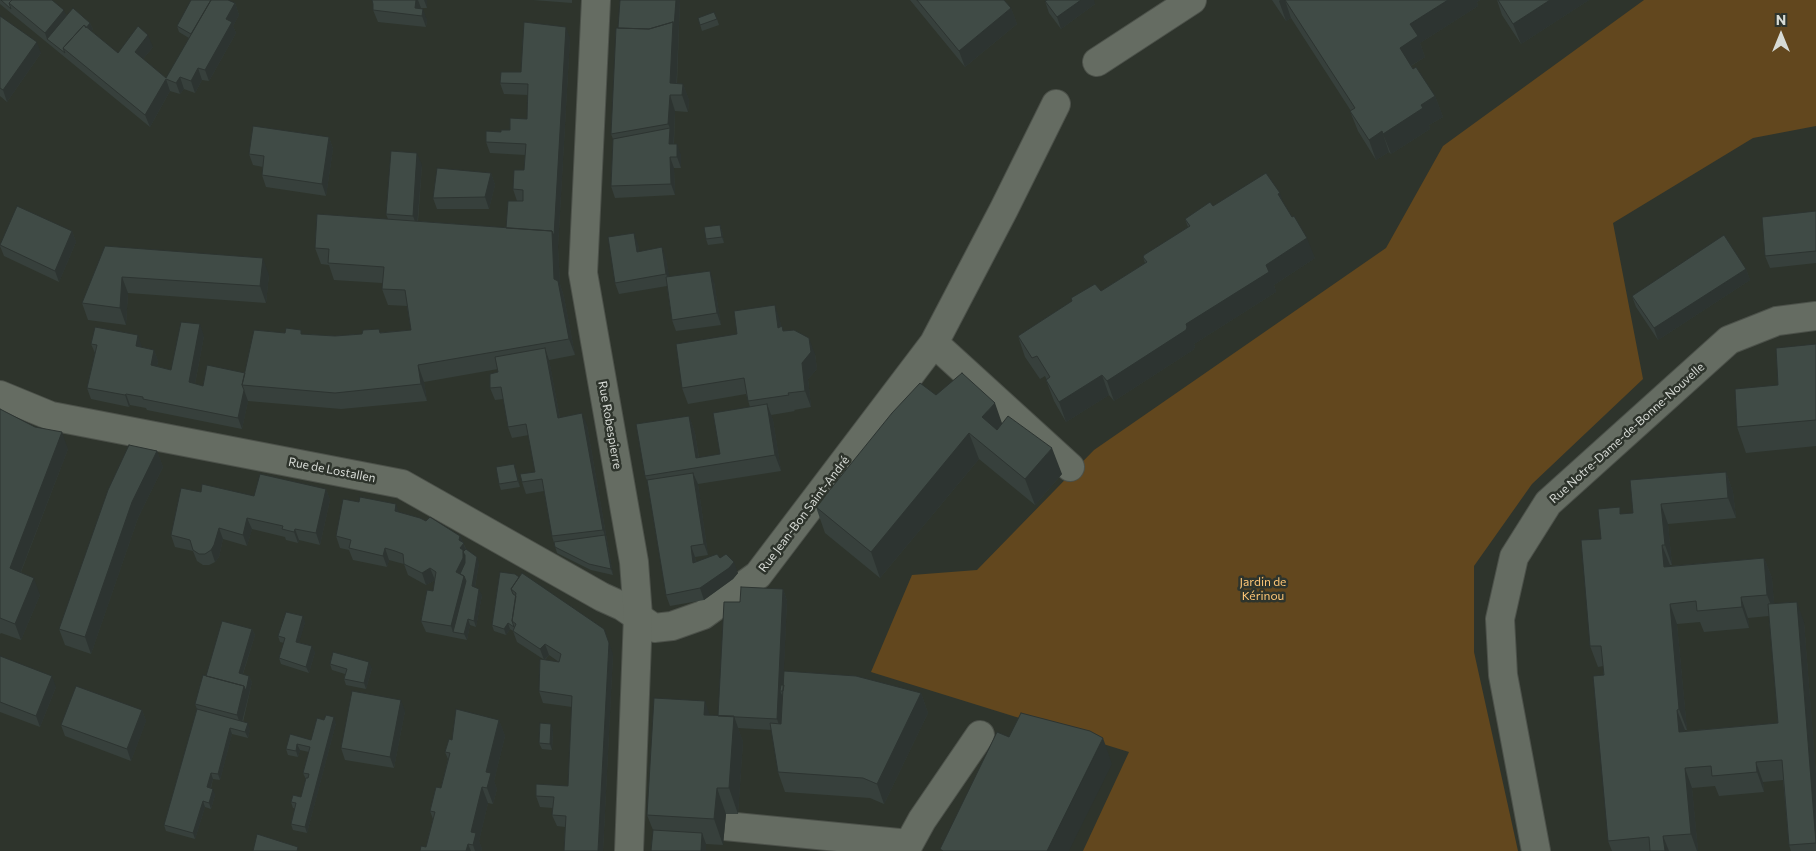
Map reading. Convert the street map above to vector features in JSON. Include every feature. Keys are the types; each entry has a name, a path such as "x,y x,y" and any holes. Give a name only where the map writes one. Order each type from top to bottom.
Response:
{"street":[{"name":"Rue Robespierre","path":"596,0 583,273 634,562 638,616 642,819 629,851"},
{"path":"1098,62 1192,0"},
{"name":"Rue Jean-Bon Saint-André","path":"638,616 654,628 672,626 703,615 758,575 934,343 1056,104"},
{"name":"Rue Notre-Dame-de-Bonne-Nouvelle","path":"1536,851 1503,674 1500,619 1514,557 1548,503 1729,340 1777,321 1816,316"},
{"path":"934,343 1070,467"},
{"name":"Rue de Lostallen","path":"0,395 51,416 402,484 638,616"},
{"path":"725,826 907,847 922,820 980,735"}],"green space":[{"name":"Jardin de Kérinou","path":"1644,0 1816,0 1816,126 1753,138 1613,223 1643,379 1532,484 1474,566 1474,652 1518,851 1083,851 1129,752 871,672 912,575 977,570 1094,450 1386,248 1443,146"}],"building":[{"path":"1,0 12,0 9,3 11,9"},
{"path":"12,0 52,0 64,10 45,33 9,3"},
{"path":"191,0 211,0 191,34 177,26"},
{"path":"211,0 228,0 235,3 226,19 232,22 205,70 198,68 191,81 180,77 176,83 166,79 145,115 63,48 84,25 118,53 138,26 148,35 135,52 166,78"},
{"path":"372,0 416,0 415,8 423,9 422,16 373,10"},
{"path":"620,0 676,0 674,27 673,22 649,29 618,28"},
{"path":"917,0 1004,0 1011,8 959,51"},
{"path":"1081,0 1057,17 1045,1"},
{"path":"1285,0 1448,0 1410,24 1418,36 1400,48 1413,69 1416,67 1435,96 1421,105 1423,108 1383,134 1382,131 1369,140 1350,111 1355,108"},
{"path":"1498,0 1550,0 1513,24"},
{"path":"73,8 90,23 86,28 84,25 63,48 65,53 47,39"},
{"path":"714,12 717,19 700,25 698,18"},
{"path":"0,16 37,42 3,90 0,88"},
{"path":"524,22 566,27 554,236 552,231 506,228 508,201 523,201 523,190 513,189 514,170 524,170 526,144 486,142 486,131 501,132 501,130 510,130 510,118 527,119 528,84 500,83 501,72 521,72"},
{"path":"673,22 670,83 683,84 682,95 670,95 668,124 611,134 616,28 649,29"},
{"path":"253,126 329,137 322,184 262,175 264,156 249,154"},
{"path":"670,128 669,144 677,144 677,157 670,157 671,184 611,186 613,139"},
{"path":"391,151 417,153 413,216 386,214"},
{"path":"437,168 491,173 485,197 433,198"},
{"path":"1266,173 1307,238 1266,265 1269,272 1186,324 1186,330 1107,381 1102,375 1059,402 1046,380 1050,377 1037,356 1032,358 1018,336 1072,301 1071,298 1095,284 1101,291 1147,262 1143,257 1144,255 1190,226 1185,219 1210,202 1213,206"},
{"path":"17,206 72,231 55,271 0,245"},
{"path":"1816,211 1816,251 1765,256 1762,217"},
{"path":"317,214 552,231 554,279 558,281 569,339 418,365 421,384 335,393 242,385 254,330 285,333 286,328 301,330 301,334 335,336 362,334 363,330 379,329 380,333 411,330 405,290 382,289 384,267 328,263 329,249 315,248"},
{"path":"720,225 722,237 706,239 704,227"},
{"path":"634,233 637,252 662,247 666,274 615,283 608,237"},
{"path":"1724,235 1746,269 1654,328 1632,296"},
{"path":"105,246 263,258 260,286 122,277 120,308 82,303"},
{"path":"710,271 717,313 672,320 666,277"},
{"path":"775,305 778,328 782,326 783,331 794,330 809,338 811,352 802,363 805,391 748,401 744,378 682,388 676,344 737,334 734,311"},
{"path":"181,322 200,324 189,382 203,386 207,365 245,373 242,385 244,390 238,418 143,399 143,397 87,388 97,345 91,344 95,327 138,335 136,346 154,350 151,365 171,370"},
{"path":"1816,344 1816,420 1737,427 1735,389 1778,385 1776,348"},
{"path":"545,348 558,418 582,413 603,530 552,536 542,479 522,482 520,474 535,472 526,424 508,427 501,387 490,388 490,374 498,372 495,357"},
{"path":"962,373 995,403 982,417 997,430 1008,416 1052,448 1025,479 969,433 871,552 816,507 892,413 920,383 936,395"},
{"path":"767,404 775,455 645,476 636,424 689,416 696,458 720,454 713,413"},
{"path":"0,409 35,427 62,432 10,568 34,578 15,624 0,618"},
{"path":"129,445 157,451 132,502 85,637 59,629 108,490"},
{"path":"514,464 518,481 499,484 496,467"},
{"path":"1726,472 1728,498 1661,504 1665,545 1662,545 1664,567 1764,558 1767,595 1741,597 1742,607 1697,611 1696,601 1670,604 1679,709 1677,710 1679,732 1778,723 1768,604 1797,602 1816,843 1789,845 1782,760 1756,762 1757,772 1712,776 1711,766 1685,768 1691,834 1663,836 1665,851 1650,851 1649,837 1608,841 1593,676 1604,675 1601,646 1590,646 1581,540 1601,539 1598,509 1620,507 1620,514 1633,513 1630,480"},
{"path":"693,473 704,544 691,546 693,563 717,554 720,558 726,554 734,562 729,568 700,588 666,595 647,480"},
{"path":"260,474 326,489 316,533 295,529 294,532 282,529 283,526 247,518 243,535 219,528 214,545 205,554 199,554 193,550 190,540 171,535 181,488 201,492 202,484 254,496"},
{"path":"360,497 396,504 395,511 426,521 430,517 460,536 459,540 464,543 460,548 463,550 463,558 456,572 464,576 451,626 421,621 427,590 433,591 436,572 430,568 422,573 404,564 403,554 385,548 383,556 349,548 351,540 336,536 343,499 359,502"},
{"path":"605,535 611,569 589,564 555,547 554,542"},
{"path":"466,549 477,557 472,586 479,589 474,621 468,619 464,634 453,632 466,581 464,576 460,574 465,563 463,552"},
{"path":"500,572 515,574 519,577 511,589 516,596 512,621 514,627 508,623 504,629 492,625"},
{"path":"522,573 604,629 609,643 598,851 564,851 566,816 552,815 554,797 536,796 536,784 568,786 572,696 539,691 540,659 559,662 561,654 545,644 540,649 513,631 516,624 512,621 516,593 511,589"},
{"path":"741,587 783,589 777,719 718,716 724,602 740,602"},
{"path":"286,612 303,616 296,642 312,646 306,667 279,658 285,638 278,636"},
{"path":"222,621 252,629 239,673 249,676 246,691 244,686 206,676"},
{"path":"333,652 369,662 364,683 344,679 347,669 330,664"},
{"path":"0,656 52,676 36,716 0,702"},
{"path":"784,671 856,676 921,693 877,784 863,778 778,772 770,723 781,724"},
{"path":"203,675 244,686 237,715 195,704"},
{"path":"781,685 784,685 783,691 780,691"},
{"path":"76,686 142,710 127,749 61,725"},
{"path":"352,691 401,700 390,757 341,748"},
{"path":"654,698 705,701 704,715 734,716 729,788 717,788 714,819 647,815"},
{"path":"197,709 248,723 245,732 230,728 218,774 211,773 207,787 213,789 209,803 203,801 193,833 164,825"},
{"path":"456,709 499,720 486,772 491,773 487,788 482,787 471,832 476,833 473,845 468,844 466,851 420,851 421,846 426,847 435,812 430,811 436,787 441,788 450,753 445,752 449,739 452,740"},
{"path":"1021,713 1090,731 1103,738 1047,851 943,851 940,849 997,732 1009,737"},
{"path":"326,715 334,717 305,827 291,824 296,803 291,802 293,795 301,797 306,778 308,778 309,774 303,773 310,747 297,744 296,751 286,749 290,734 311,740 317,718 324,720"},
{"path":"540,723 551,724 550,744 539,743"},
{"path":"653,830 702,833 701,851 651,851"},
{"path":"257,834 298,847 297,851 253,851"}]}
